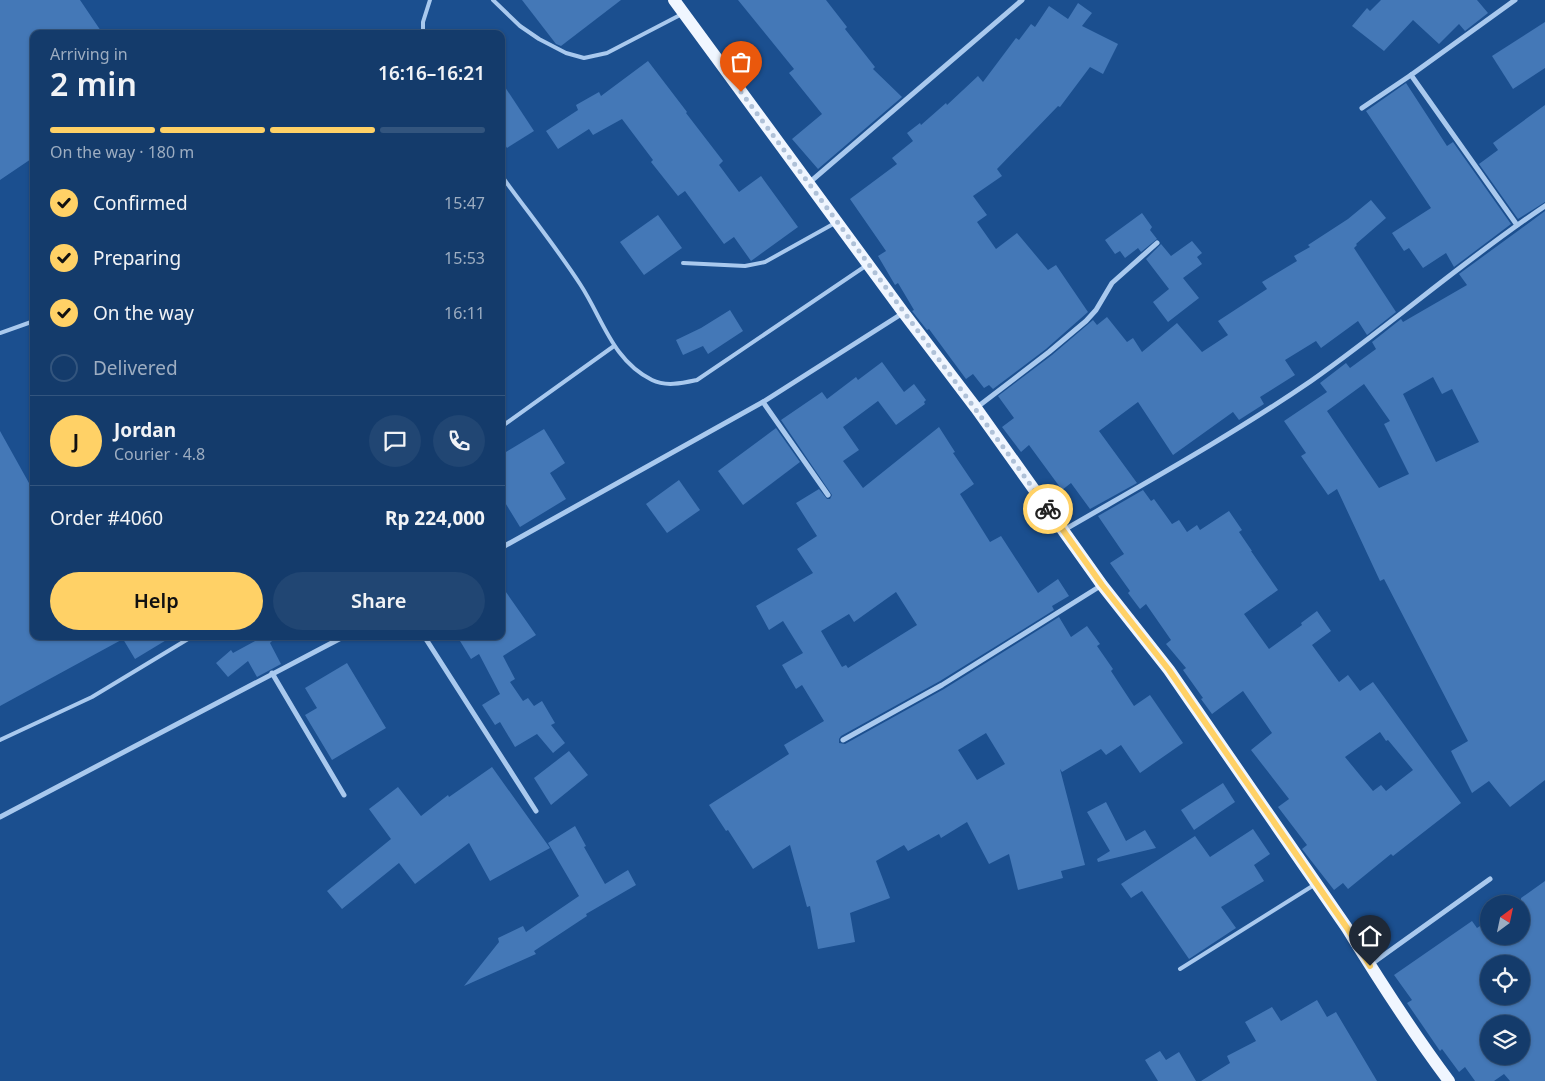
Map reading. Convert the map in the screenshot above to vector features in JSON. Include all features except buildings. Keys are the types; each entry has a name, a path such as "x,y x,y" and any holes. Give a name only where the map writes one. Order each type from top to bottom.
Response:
{"main road":[{"path":"674,0 903,312 976,408 1102,585 1169,670 1347,928 1425,1049 1449,1081"}],"street":[{"path":"809,183 1022,0"},
{"path":"1362,108 1411,76 1515,0"},
{"path":"1411,76 1517,225"},
{"path":"1064,530 1237,429 1311,381 1517,225 1545,206"},
{"path":"976,408 1086,321 1096,310 1112,283 1156,243"},
{"path":"505,546 763,402 903,312"},
{"path":"763,402 828,495"},
{"path":"843,740 942,685 1102,585"},
{"path":"0,817 337,640"},
{"path":"427,640 536,811"},
{"path":"272,673 344,795"},
{"path":"1370,966 1490,879"}],"lane":[{"path":"423,30 423,22 430,0"},
{"path":"493,0 520,26 539,39 566,53 584,58 607,54 684,13"},
{"path":"505,180 581,285 614,346 633,368 654,382 674,385 697,380 869,264"},
{"path":"683,263 746,266 765,262 837,222"},
{"path":"0,333 30,322"},
{"path":"505,424 614,346"},
{"path":"0,740 92,697 186,640"},
{"path":"1180,969 1316,883"}],"way so far":[{"path":"741,92 976,408 1048,509"}],"route":[{"path":"1048,509 1102,585 1169,670 1347,928 1370,966"}]}
